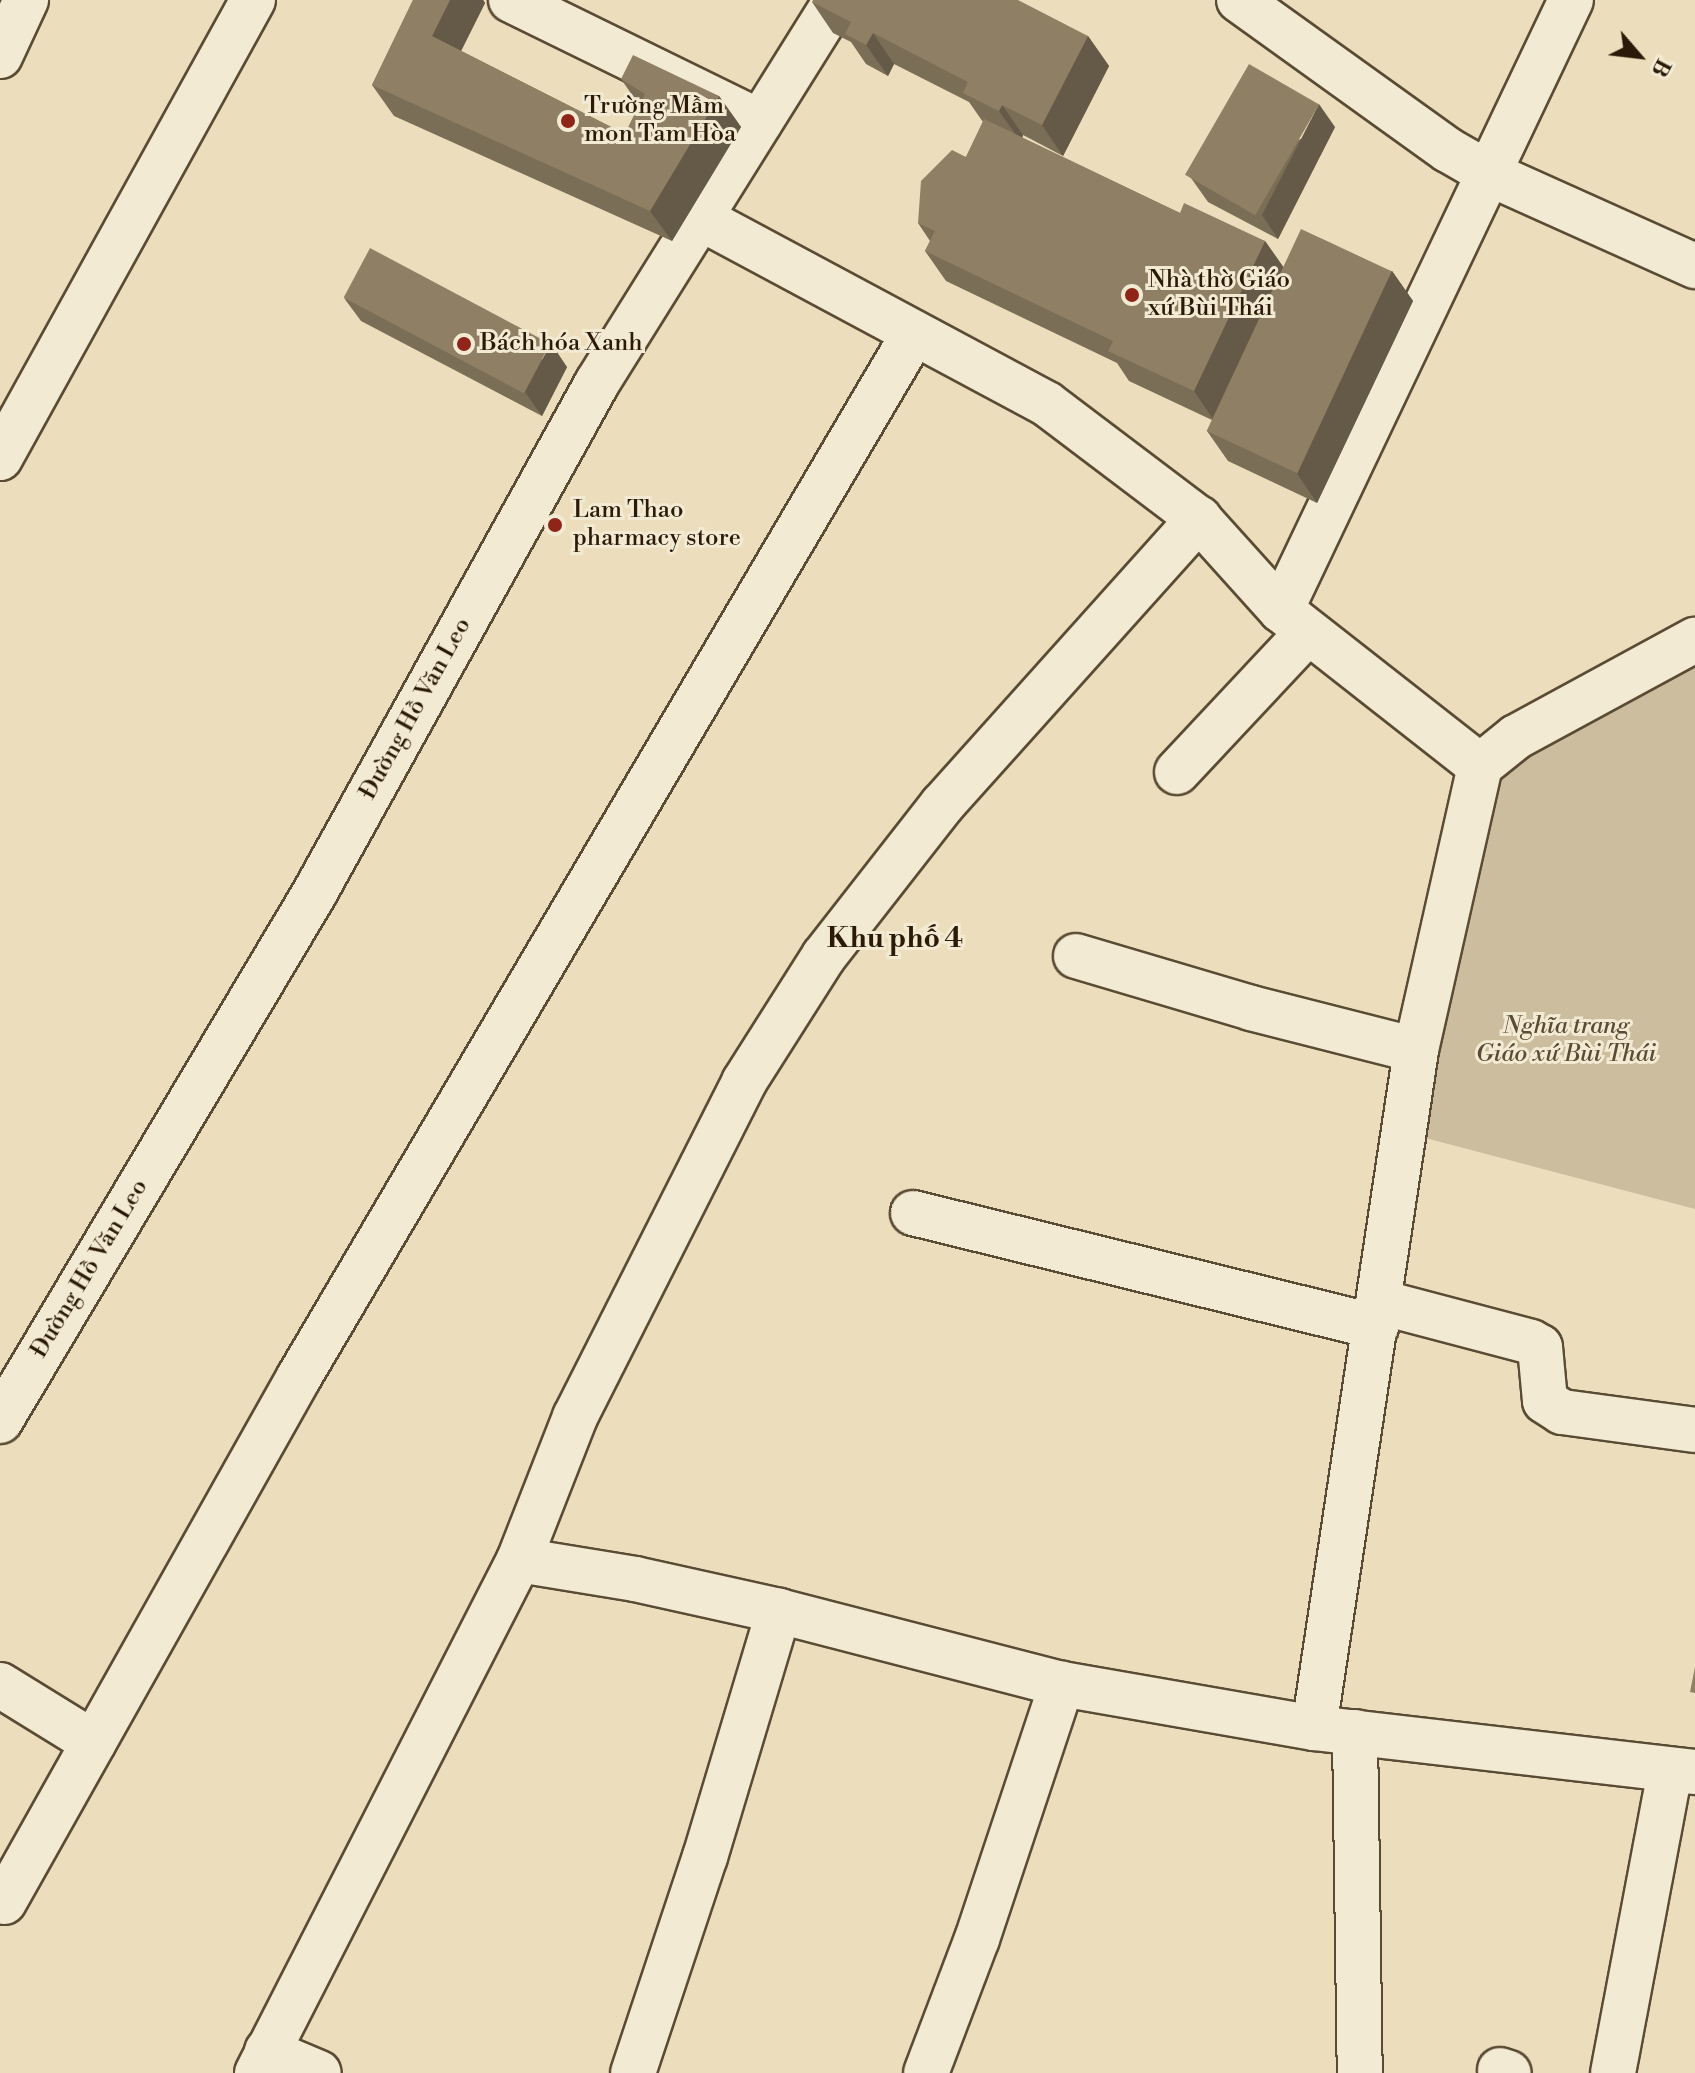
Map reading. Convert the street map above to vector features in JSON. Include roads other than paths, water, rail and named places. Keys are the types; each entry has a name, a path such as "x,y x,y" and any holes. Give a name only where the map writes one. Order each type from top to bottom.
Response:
{"street":[{"path":"0,56 26,0"},
{"path":"0,458 253,0"},
{"path":"511,0 760,122"},
{"name":"Đường Hồ Văn Leo","path":"3,1409 314,894 597,383 836,0"},
{"path":"1239,0 1448,150 1490,174 1695,266"},
{"path":"1177,772 1294,621 1490,174 1571,0"},
{"path":"702,219 913,335 1047,404 1199,519 1294,621 1480,766"},
{"path":"4,1902 299,1377 913,335"},
{"path":"319,2073 262,2062 519,1560 575,1417 736,1096 824,956 942,805 1199,519"},
{"path":"1360,2073 1335,1730 1378,1315 1416,1050 1480,766 1516,737 1695,640"},
{"path":"1076,956 1251,1008 1416,1050"},
{"path":"913,1213 1378,1315 1531,1342 1540,1347 1545,1401 1562,1412 1695,1430"},
{"path":"519,1560 635,1579 779,1611 1062,1684 1151,1703 1335,1730 1682,1772 1613,2073"},
{"path":"633,2073 705,1857 779,1611"},
{"path":"926,2073 977,1939 1062,1684"},
{"path":"0,1685 94,1743"}],"place":[{"name":"Trường Mầm mon Tam Hòa","path":"568,121"},
{"name":"Nhà thờ Giáo xứ Bùi Thái","path":"1132,295"},
{"name":"Bách hóa Xanh","path":"464,344"},
{"name":"Lam Thao pharmacy store","path":"555,525"}],"district":[{"name":"Khu phố 4","path":"895,939"}],"park label":[{"name":"Nghĩa trang Giáo xứ Bùi Thái","path":"1566,1041"}]}
